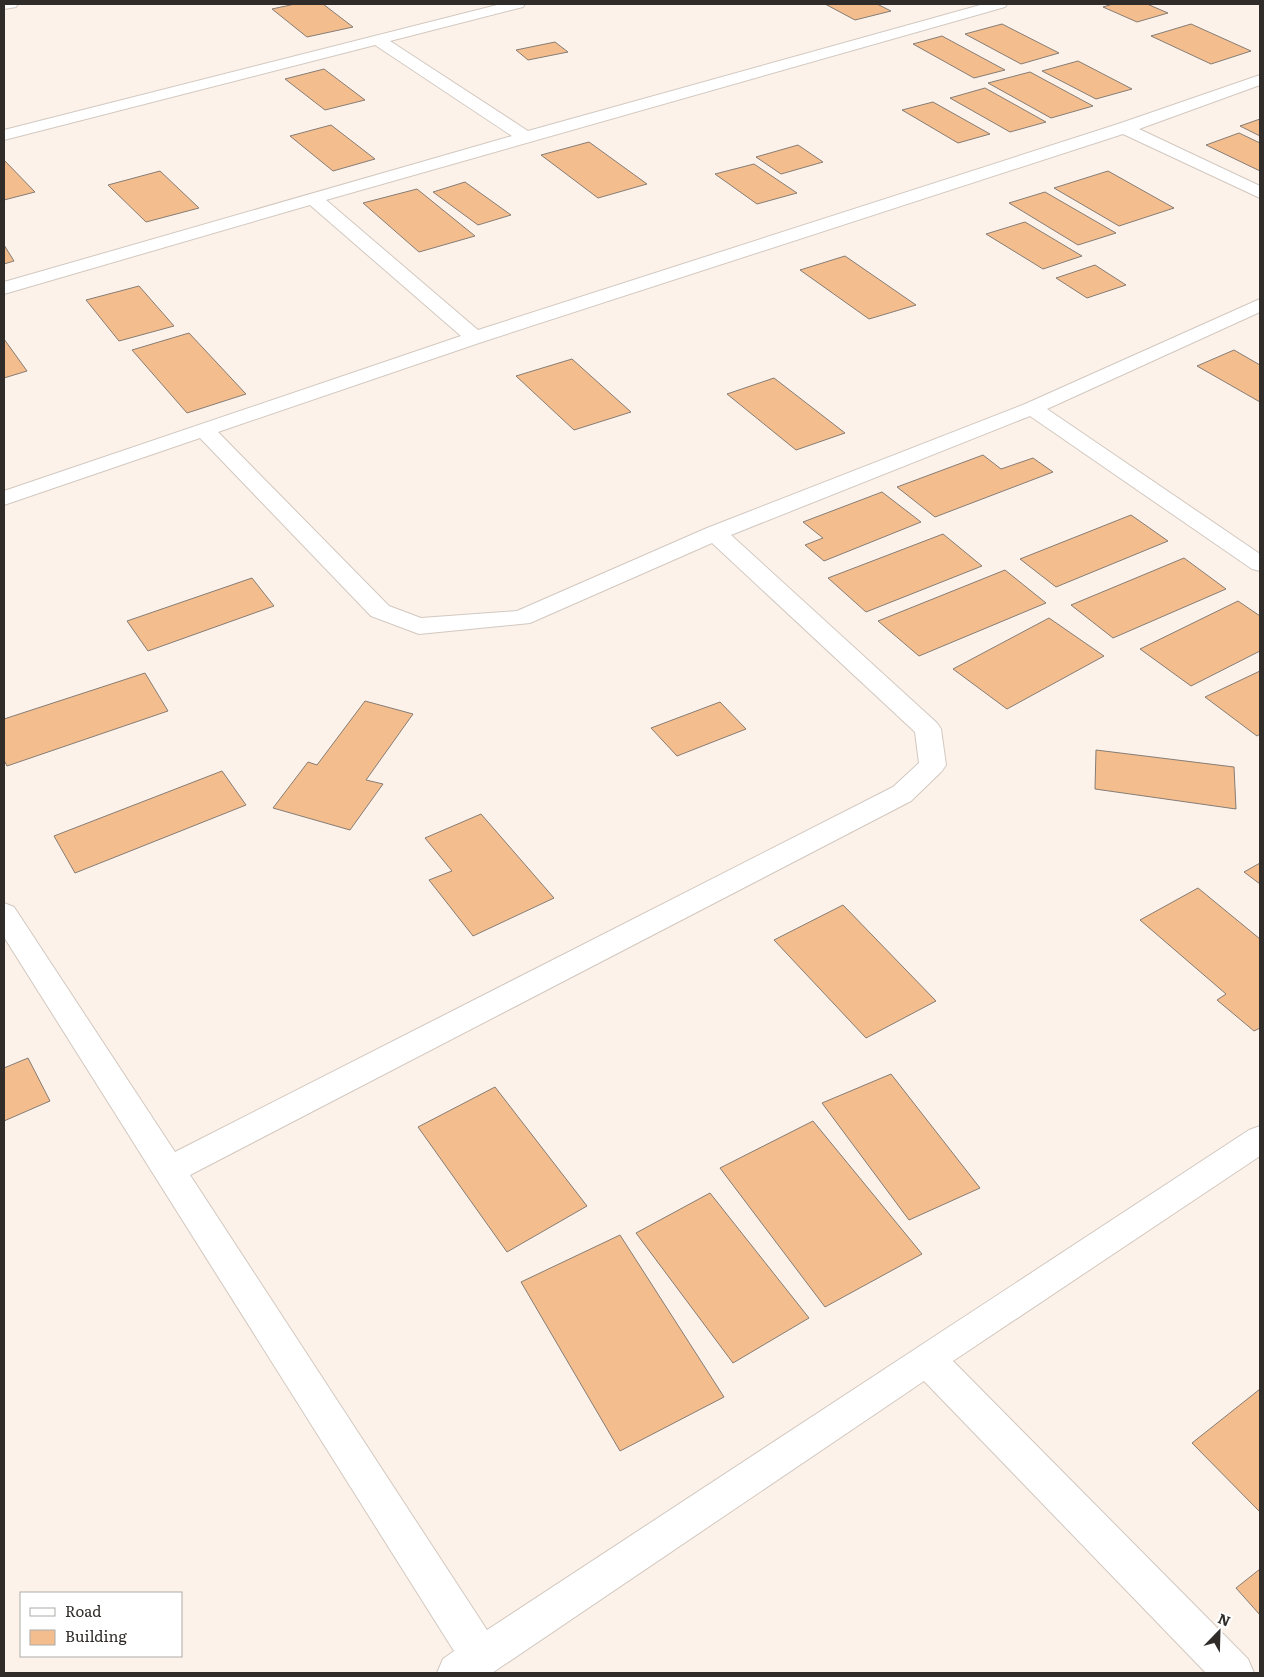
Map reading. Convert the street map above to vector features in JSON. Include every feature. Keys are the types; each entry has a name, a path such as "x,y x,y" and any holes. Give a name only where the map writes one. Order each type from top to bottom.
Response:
{"street":[{"path":"4,5 11,4"},
{"path":"4,135 518,4"},
{"path":"4,288 526,137 1000,4"},
{"path":"377,40 526,137"},
{"path":"4,498 475,338 1124,128 1260,80"},
{"path":"1124,128 1260,193"},
{"path":"313,198 475,338"},
{"path":"204,430 380,611 419,626 521,618 715,533 1032,408 1260,305"},
{"path":"1032,408 1260,564"},
{"path":"168,1170 902,794 933,765 928,729 715,533"},
{"path":"4,914 168,1170 469,1665 1260,1139"},
{"path":"927,1359 1234,1673"}],"building":[{"path":"295,4 323,4 353,27 307,37 272,9"},
{"path":"825,4 877,4 891,11 855,20"},
{"path":"1113,4 1147,4 1168,13 1137,22 1103,7"},
{"path":"1002,24 1059,53 1021,64 965,34"},
{"path":"1191,24 1251,51 1211,64 1151,36"},
{"path":"942,36 1005,70 974,78 913,44"},
{"path":"555,42 568,52 528,60 516,50"},
{"path":"1078,61 1132,89 1096,99 1042,71"},
{"path":"324,69 365,100 325,110 285,79"},
{"path":"1030,72 1093,106 1051,118 988,83"},
{"path":"985,88 1046,122 1010,132 950,98"},
{"path":"933,102 990,134 958,143 902,110"},
{"path":"1260,119 1260,136 1240,126"},
{"path":"331,125 375,159 333,171 290,136"},
{"path":"1239,133 1260,143 1260,171 1206,145"},
{"path":"589,142 647,184 598,198 541,155"},
{"path":"798,145 823,162 781,174 756,157"},
{"path":"4,160 35,192 4,200"},
{"path":"754,164 797,193 757,204 715,174"},
{"path":"160,171 199,208 146,222 108,185"},
{"path":"1108,171 1174,208 1119,226 1054,188"},
{"path":"465,182 511,215 478,225 433,192"},
{"path":"417,189 475,236 419,252 363,203"},
{"path":"1045,192 1116,233 1078,245 1009,203"},
{"path":"1025,222 1082,256 1043,269 986,234"},
{"path":"4,245 14,261 4,264"},
{"path":"845,256 916,305 869,319 800,270"},
{"path":"1095,265 1126,285 1087,298 1056,278"},
{"path":"139,286 174,326 119,341 86,300"},
{"path":"189,333 246,394 187,413 132,350"},
{"path":"4,339 27,371 4,378"},
{"path":"1234,350 1260,365 1260,402 1197,366"},
{"path":"572,359 631,412 574,430 516,376"},
{"path":"774,378 845,433 796,450 727,394"},
{"path":"983,455 1001,469 1033,458 1053,472 935,517 897,487"},
{"path":"882,492 921,522 824,561 805,545 823,538 803,522"},
{"path":"1131,515 1168,541 1056,587 1020,559"},
{"path":"943,534 982,566 866,612 828,578"},
{"path":"1184,558 1226,589 1113,638 1071,605"},
{"path":"1005,570 1046,603 919,656 878,621"},
{"path":"252,578 274,606 148,651 127,621"},
{"path":"1238,601 1260,616 1260,651 1191,686 1140,649"},
{"path":"1049,618 1104,656 1007,709 953,669"},
{"path":"1260,671 1260,734 1257,736 1205,697"},
{"path":"145,673 168,711 7,766 4,760 4,719"},
{"path":"365,701 413,714 366,780 383,784 350,830 273,808 308,762 317,765"},
{"path":"720,702 746,729 677,756 651,728"},
{"path":"1096,750 1234,767 1236,809 1095,789"},
{"path":"222,771 246,805 75,873 54,836"},
{"path":"481,814 554,898 473,936 429,880 452,871 425,838"},
{"path":"1260,863 1260,884 1244,872"},
{"path":"1198,888 1260,939 1260,1028 1254,1031 1217,1000 1226,994 1140,920"},
{"path":"843,905 936,1001 866,1038 774,940"},
{"path":"28,1058 50,1101 4,1121 4,1068"},
{"path":"891,1074 980,1188 909,1220 822,1103"},
{"path":"495,1087 587,1206 507,1252 418,1127"},
{"path":"813,1121 922,1254 825,1307 720,1168"},
{"path":"710,1193 809,1318 733,1363 636,1233"},
{"path":"620,1235 724,1397 620,1451 521,1282"},
{"path":"1260,1389 1260,1512 1192,1443"},
{"path":"1260,1569 1260,1615 1236,1588"}]}
